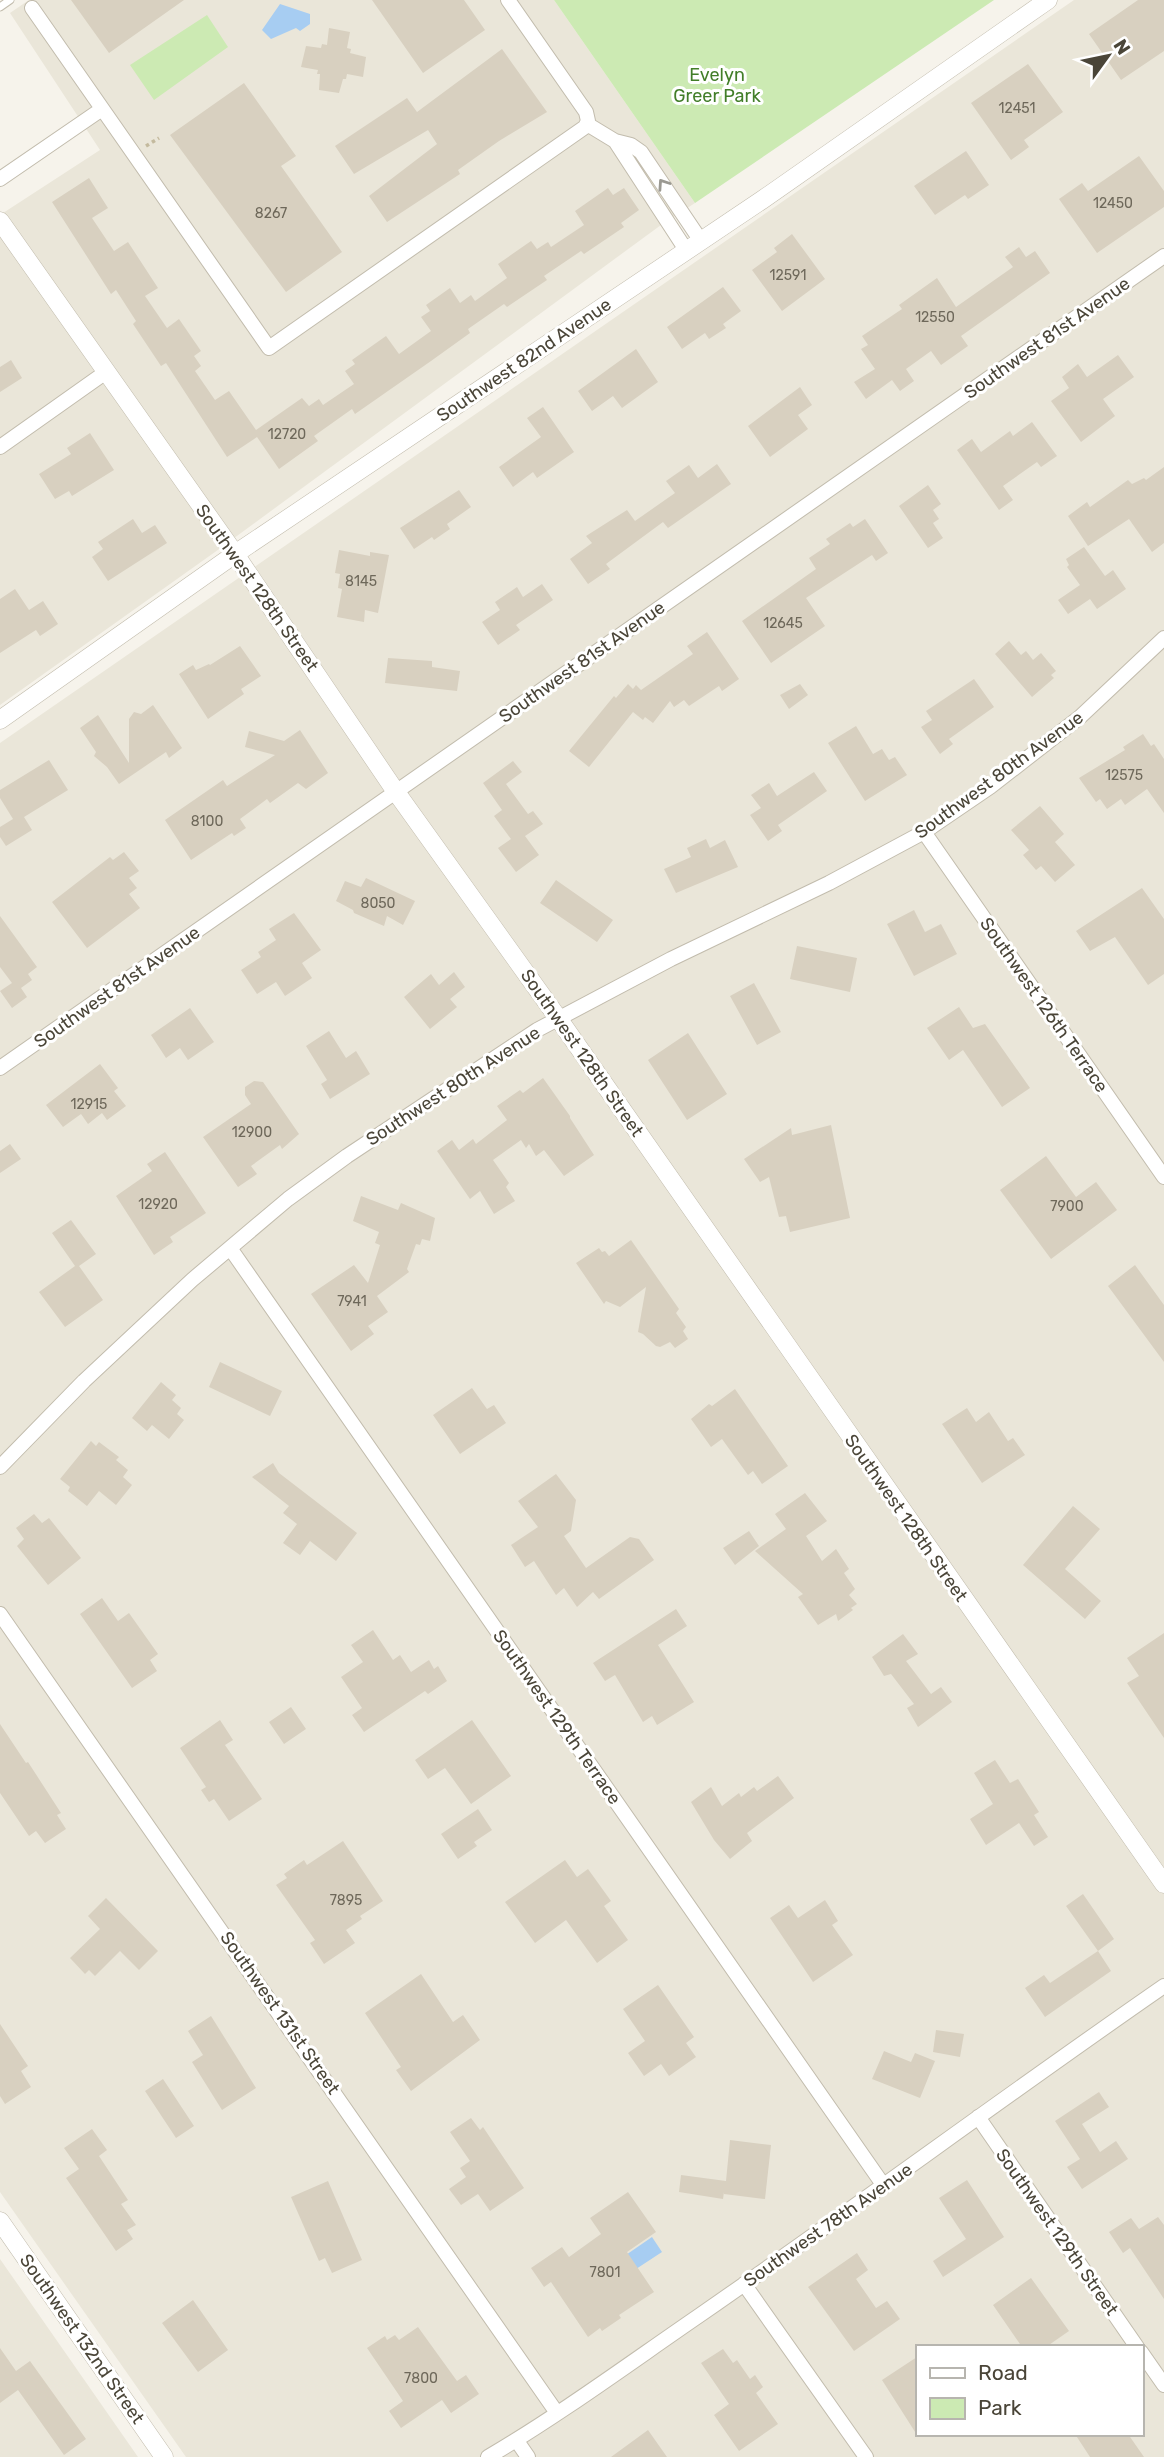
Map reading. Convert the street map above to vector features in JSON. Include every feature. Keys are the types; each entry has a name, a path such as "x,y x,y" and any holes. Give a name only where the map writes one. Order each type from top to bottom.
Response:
{"street":[{"path":"32,8 269,348 581,131 587,124 588,117 583,106 508,0"},
{"name":"Southwest 82nd Avenue","path":"0,720 235,554 888,113 1048,0"},
{"path":"0,179 102,110"},
{"path":"587,124 615,141 631,145 641,152 694,245"},
{"name":"Southwest 128th Street","path":"0,221 235,554 396,792 558,1018 1164,1884"},
{"name":"Southwest 81st Avenue","path":"0,1068 1164,256"},
{"path":"0,447 106,372"},
{"name":"Southwest 80th Avenue","path":"0,1467 135,1332 288,1199 347,1156 558,1018 671,959 829,883 924,832 990,787 1072,724 1164,638"},
{"name":"Southwest 126th Terrace","path":"924,832 1164,1177"},
{"name":"Southwest 129th Terrace","path":"230,1248 884,2186"},
{"name":"Southwest 131st Street","path":"0,1614 557,2413"},
{"name":"Southwest 78th Avenue","path":"488,2457 517,2441 744,2284 1164,1986"},
{"name":"Southwest 129th Street","path":"978,2117 1136,2345"},
{"name":"Southwest 132nd Street","path":"0,2221 164,2457"},
{"path":"744,2284 866,2457"},
{"path":"1143,2355 1164,2385"},
{"path":"517,2441 528,2457"}],"lane":[{"path":"0,7 10,0"}],"shaded area":[{"path":"29,0 554,0 695,203 0,705 0,215 100,150 10,13"},
{"path":"1074,0 1164,0 1164,2457 186,2457 0,2192 0,743"},
{"path":"0,2259 138,2457 0,2457"}],"green space":[{"name":"Evelyn Greer Park","path":"554,0 994,0 695,203"},
{"path":"207,15 228,47 154,100 130,65"}],"water":[{"path":"280,4 310,14 310,24 300,31 296,28 271,39 262,30"},
{"path":"652,2237 662,2252 633,2271 623,2257"}],"building":[{"path":"71,0 184,0 109,53"},
{"path":"372,0 464,0 485,30 423,73"},
{"path":"1138,0 1164,0 1164,51 1121,80 1089,34"},
{"path":"329,28 350,32 347,48 351,49 350,53 366,57 363,77 347,74 339,93 319,90 318,70 301,67 306,46 321,48 322,44 327,45"},
{"path":"502,49 547,112 499,141 458,170 460,174 387,222 369,196 437,144 428,130 354,174 335,146 407,98 417,112"},
{"path":"1028,64 1063,112 1024,140 1029,147 1011,160 971,103"},
{"path":"244,83 296,156 281,166 342,252 286,292 170,135"},
{"path":"966,151 989,185 968,199 965,195 935,215 914,186"},
{"path":"1139,156 1164,191 1164,207 1097,253 1059,199 1082,183 1088,191"},
{"path":"89,178 108,208 92,218 114,251 128,242 158,288 145,296 167,328 179,319 201,351 194,356 201,366 195,371 215,400 229,391 256,430 302,398 309,406 319,399 323,405 354,384 345,371 355,364 352,360 386,336 399,354 431,331 421,317 430,311 426,305 450,288 460,303 471,295 475,301 507,278 498,264 531,241 537,249 548,242 551,247 584,225 575,211 608,188 613,195 624,188 639,210 621,223 624,227 584,254 581,251 544,276 547,280 507,307 504,304 468,329 470,333 355,414 352,409 314,436 318,441 279,469 257,437 227,457 166,363 161,366 133,324 136,321 116,290 111,294 52,202"},
{"path":"792,234 825,279 782,311 752,270 777,252 774,248"},
{"path":"1019,247 1026,257 1035,251 1050,273 961,336 968,346 941,365 931,351 906,369 914,381 900,391 892,380 866,399 854,382 875,369 861,349 868,345 862,336 902,309 899,305 937,278 956,307 1013,267 1005,257"},
{"path":"723,287 741,311 723,324 726,328 709,339 705,333 682,349 667,327"},
{"path":"636,349 658,382 622,408 613,396 592,411 578,391"},
{"path":"1118,355 1134,377 1103,399 1115,416 1081,442 1051,401 1069,388 1062,377 1078,364 1087,377"},
{"path":"11,360 22,378 0,392 0,367"},
{"path":"800,387 812,405 798,415 808,429 770,457 748,426"},
{"path":"543,407 574,452 537,478 533,472 513,487 499,467 541,437 527,418"},
{"path":"1032,422 1057,456 1041,467 1037,462 1003,486 1013,500 999,510 957,450 972,439 981,452 1010,431 1013,436"},
{"path":"90,433 114,470 72,496 69,491 55,499 39,474 71,454 67,448"},
{"path":"717,464 731,484 668,528 663,522 606,564 610,569 588,584 570,559 592,543 586,536 627,510 635,521 675,493 666,481 689,465 698,478"},
{"path":"1164,467 1164,543 1152,552 1129,519 1088,546 1068,516 1087,502 1090,507 1128,480 1132,484 1144,478 1146,480"},
{"path":"928,485 941,504 933,510 939,519 933,523 943,538 928,548 899,506"},
{"path":"459,490 471,507 447,524 450,529 414,549 400,528"},
{"path":"133,519 142,533 155,525 167,543 108,581 92,557 103,549 98,542"},
{"path":"865,519 888,553 876,561 872,555 806,598 825,626 771,663 742,621 816,569 809,558 830,544 826,539 850,523 853,527"},
{"path":"1084,547 1105,576 1113,570 1126,589 1097,609 1090,599 1068,614 1058,600 1080,585 1067,567 1069,565 1066,559"},
{"path":"339,550 370,556 370,552 389,555 378,613 365,610 364,622 337,617 342,589 338,588 340,574 335,573"},
{"path":"542,584 553,600 516,625 520,630 498,645 482,622 500,610 495,602 517,587 523,597"},
{"path":"15,589 29,610 43,601 58,624 40,636 36,630 0,653 0,599"},
{"path":"707,632 739,679 722,691 719,686 689,706 684,700 674,707 670,701 653,723 645,717 643,720 633,712 589,767 569,751 614,696 616,698 628,684 633,689 636,685 641,690 693,654 687,646"},
{"path":"1009,641 1021,655 1026,651 1033,660 1041,653 1056,671 1051,675 1054,678 1032,697 995,654"},
{"path":"240,646 261,676 241,689 244,694 208,719 179,674 193,665 196,670 210,665"},
{"path":"388,658 432,661 432,667 460,671 457,691 385,683"},
{"path":"974,679 994,707 949,739 953,744 940,754 921,727 932,720 926,711"},
{"path":"800,684 808,695 789,709 780,695"},
{"path":"153,705 182,748 169,758 166,752 119,784 107,767 94,756 96,752 80,728 98,715 129,763 129,719 134,712 141,714"},
{"path":"856,726 873,754 882,749 889,760 895,757 907,775 865,801 828,743"},
{"path":"300,730 328,773 306,789 298,783 270,803 267,799 240,819 246,828 234,836 232,833 191,860 165,820 223,780 227,786 275,755 245,747 249,731 284,741"},
{"path":"1143,734 1164,759 1164,813 1147,789 1125,805 1121,799 1107,809 1100,799 1096,802 1079,778 1125,750 1123,747"},
{"path":"49,760 68,790 24,817 32,830 6,846 0,837 0,827 13,819 0,798 0,790"},
{"path":"513,761 522,772 506,784 528,814 533,811 543,824 525,836 539,855 516,872 498,848 511,839 494,816 502,810 483,783"},
{"path":"814,772 827,791 778,825 782,831 768,841 750,815 761,808 751,795 769,783 777,796"},
{"path":"1040,806 1064,834 1055,842 1075,865 1055,882 1041,866 1036,870 1023,855 1029,850 1011,830"},
{"path":"706,839 710,848 725,840 738,867 676,893 664,869 691,857 687,848"},
{"path":"124,852 139,871 129,878 137,888 129,894 140,908 87,948 52,902 110,857 113,860"},
{"path":"366,878 415,901 403,925 387,916 384,926 354,913 336,901 345,881 361,887"},
{"path":"556,880 613,920 597,942 540,903"},
{"path":"1142,888 1164,919 1164,974 1148,985 1115,937 1090,951 1076,931"},
{"path":"914,910 925,932 941,924 957,954 914,976 887,924"},
{"path":"294,913 321,950 302,963 312,978 285,996 276,982 257,994 241,970 261,957 258,952 276,940 269,929"},
{"path":"0,916 37,967 28,974 32,980 21,988 27,997 12,1008 0,991 12,983 0,967"},
{"path":"797,946 857,958 850,992 790,979"},
{"path":"454,972 465,987 450,999 457,1007 430,1029 404,997 431,974 439,985"},
{"path":"754,983 781,1032 757,1045 730,996"},
{"path":"959,1007 973,1028 985,1024 1030,1088 1002,1107 963,1050 949,1060 927,1028"},
{"path":"190,1008 214,1042 188,1060 180,1048 166,1058 151,1035"},
{"path":"329,1031 346,1058 356,1051 370,1074 330,1099 321,1084 327,1080 306,1046"},
{"path":"688,1033 727,1094 687,1120 648,1060"},
{"path":"100,1064 118,1088 114,1091 126,1106 107,1120 102,1113 88,1124 81,1114 63,1127 46,1105"},
{"path":"543,1078 594,1155 564,1176 544,1150 536,1156 529,1144 526,1148 521,1140 493,1160 509,1183 506,1187 515,1201 494,1214 480,1191 470,1199 437,1151 452,1140 459,1150 473,1139 476,1144 507,1120 497,1106 520,1090 523,1093"},
{"path":"254,1081 263,1082 299,1134 282,1149 280,1145 251,1166 257,1174 238,1187 203,1137 251,1104 245,1095 245,1087"},
{"path":"831,1125 850,1218 790,1232 786,1216 779,1217 769,1177 760,1182 744,1159 791,1128 792,1135"},
{"path":"10,1144 21,1159 0,1173 0,1151"},
{"path":"165,1152 206,1213 170,1237 173,1242 154,1255 116,1196 152,1171 147,1164"},
{"path":"1046,1156 1076,1197 1096,1182 1117,1210 1051,1259 1000,1190"},
{"path":"361,1196 398,1210 401,1203 435,1218 430,1241 422,1239 420,1245 416,1244 407,1269 409,1272 377,1296 388,1312 368,1326 374,1334 351,1351 311,1294 354,1265 368,1283 380,1245 375,1243 379,1232 353,1221"},
{"path":"71,1220 96,1254 79,1266 103,1300 65,1327 39,1292 75,1266 52,1233"},
{"path":"631,1240 679,1309 676,1313 686,1327 683,1331 688,1339 675,1348 670,1342 656,1346 638,1332 646,1287 620,1307 606,1301 604,1304 576,1263 599,1248 609,1256"},
{"path":"1135,1265 1164,1305 1164,1362 1108,1286"},
{"path":"220,1362 282,1391 270,1416 209,1387"},
{"path":"161,1382 176,1395 172,1400 181,1408 177,1414 184,1420 169,1439 152,1425 147,1431 132,1418"},
{"path":"472,1388 487,1409 494,1405 506,1423 460,1454 433,1415"},
{"path":"735,1389 788,1466 762,1484 753,1471 748,1475 722,1439 711,1447 691,1419 709,1404 712,1406"},
{"path":"967,1408 976,1422 989,1412 1008,1441 1013,1438 1025,1455 982,1483 942,1424"},
{"path":"91,1441 96,1446 99,1442 119,1457 116,1460 128,1470 123,1477 132,1485 116,1505 99,1491 87,1506 68,1491 70,1487 60,1479"},
{"path":"273,1463 279,1473 357,1533 336,1561 310,1541 300,1555 283,1543 297,1524 283,1513 289,1506 252,1477"},
{"path":"556,1474 576,1500 571,1531 564,1536 586,1568 630,1537 639,1539 654,1560 599,1599 593,1592 577,1607 564,1588 556,1595 534,1561 525,1567 511,1545 538,1527 518,1501"},
{"path":"805,1493 827,1521 806,1536 822,1561 836,1549 849,1569 844,1573 855,1589 849,1595 857,1604 838,1621 836,1614 818,1625 798,1597 803,1594 755,1551 786,1529 775,1514"},
{"path":"1073,1506 1100,1529 1065,1569 1101,1601 1085,1619 1023,1565"},
{"path":"34,1514 42,1523 49,1518 81,1558 48,1585 17,1546 24,1539 16,1528"},
{"path":"749,1531 759,1546 735,1565 723,1548"},
{"path":"102,1598 118,1621 129,1613 158,1654 150,1660 157,1671 132,1688 80,1614"},
{"path":"676,1609 687,1626 658,1645 694,1702 657,1725 652,1716 643,1722 615,1675 605,1681 593,1663"},
{"path":"373,1630 393,1660 400,1655 411,1672 429,1660 434,1669 438,1666 447,1681 428,1694 425,1691 364,1732 352,1715 362,1708 341,1677 363,1662 351,1645"},
{"path":"1164,1633 1164,1738 1127,1683 1139,1676 1127,1658"},
{"path":"903,1634 918,1654 906,1661 931,1694 941,1687 952,1702 918,1727 907,1708 914,1704 891,1674 884,1676 872,1657"},
{"path":"291,1707 306,1729 284,1744 269,1722"},
{"path":"220,1720 233,1740 225,1745 262,1799 229,1821 214,1799 209,1802 201,1790 206,1787 180,1748"},
{"path":"472,1720 511,1776 471,1804 445,1768 428,1779 415,1760"},
{"path":"0,1724 61,1813 57,1815 66,1829 45,1843 36,1831 29,1836 0,1793"},
{"path":"995,1760 1010,1783 1018,1779 1039,1812 1034,1815 1048,1837 1034,1846 1019,1823 986,1845 970,1819 993,1804 974,1773"},
{"path":"778,1776 794,1798 747,1833 752,1841 730,1859 714,1840 691,1802 711,1787 722,1806 739,1793 741,1797 754,1787 757,1791"},
{"path":"478,1809 492,1830 474,1842 477,1846 458,1859 441,1834"},
{"path":"343,1841 383,1901 360,1916 362,1919 346,1930 355,1943 324,1964 310,1943 315,1940 276,1885 287,1878 284,1874 304,1860 307,1865"},
{"path":"565,1860 577,1877 588,1869 611,1901 604,1906 628,1940 597,1963 566,1920 535,1943 505,1902"},
{"path":"1083,1894 1114,1939 1098,1951 1066,1906"},
{"path":"106,1898 158,1951 139,1970 120,1951 95,1976 89,1970 85,1974 70,1958 100,1929 88,1916"},
{"path":"825,1900 838,1921 832,1925 853,1955 813,1982 770,1918 789,1905 798,1918"},
{"path":"1098,1951 1111,1971 1045,2017 1025,1988 1044,1975 1050,1983"},
{"path":"421,1974 453,2022 463,2015 480,2040 411,2091 396,2070 401,2067 365,2013"},
{"path":"658,1985 694,2037 686,2043 696,2057 669,2076 661,2064 644,2076 628,2053 645,2041 623,2009"},
{"path":"211,2016 256,2088 222,2110 192,2062 203,2055 188,2031"},
{"path":"0,2024 28,2066 21,2071 31,2087 5,2104 0,2096"},
{"path":"936,2030 964,2034 960,2057 933,2052"},
{"path":"884,2051 911,2062 915,2053 935,2061 920,2098 872,2079"},
{"path":"163,2079 194,2126 176,2138 145,2091"},
{"path":"1099,2092 1109,2107 1082,2124 1100,2152 1116,2141 1128,2159 1082,2189 1067,2167 1080,2159 1055,2121"},
{"path":"471,2118 480,2130 483,2127 524,2188 490,2211 478,2194 461,2205 449,2189 466,2177 460,2168 470,2161 450,2132"},
{"path":"92,2129 107,2150 99,2156 128,2200 121,2204 136,2225 127,2230 133,2239 116,2251 66,2178 79,2169 64,2148"},
{"path":"730,2140 771,2145 765,2199 724,2192 723,2199 679,2192 681,2175 726,2181"},
{"path":"967,2180 1004,2237 943,2277 933,2261 966,2239 939,2198"},
{"path":"328,2181 362,2260 332,2273 325,2258 319,2261 291,2197"},
{"path":"628,2192 656,2232 627,2252 654,2292 619,2315 621,2318 602,2331 600,2328 588,2337 551,2282 544,2287 531,2268 562,2247 569,2257 601,2234 590,2218"},
{"path":"1158,2217 1164,2225 1164,2299 1130,2248 1123,2253 1109,2232 1131,2218 1139,2229"},
{"path":"857,2253 868,2270 856,2279 876,2308 887,2301 900,2319 854,2351 808,2287"},
{"path":"1031,2278 1069,2331 1049,2345 1021,2345 993,2305"},
{"path":"193,2300 228,2350 198,2372 162,2323"},
{"path":"418,2327 457,2381 466,2375 479,2394 451,2413 442,2400 401,2428 389,2411 403,2401 367,2348 385,2336 387,2340 395,2335 399,2340"},
{"path":"0,2348 16,2371 30,2361 86,2439 64,2455 18,2390 0,2403"},
{"path":"723,2349 733,2363 737,2360 750,2379 755,2375 763,2387 756,2393 778,2424 739,2451 714,2415 729,2404 701,2363"},
{"path":"916,2358 916,2433 882,2380"},
{"path":"648,2430 667,2457 611,2457"},
{"path":"1076,2436 1129,2436 1144,2457 1090,2457"}]}
